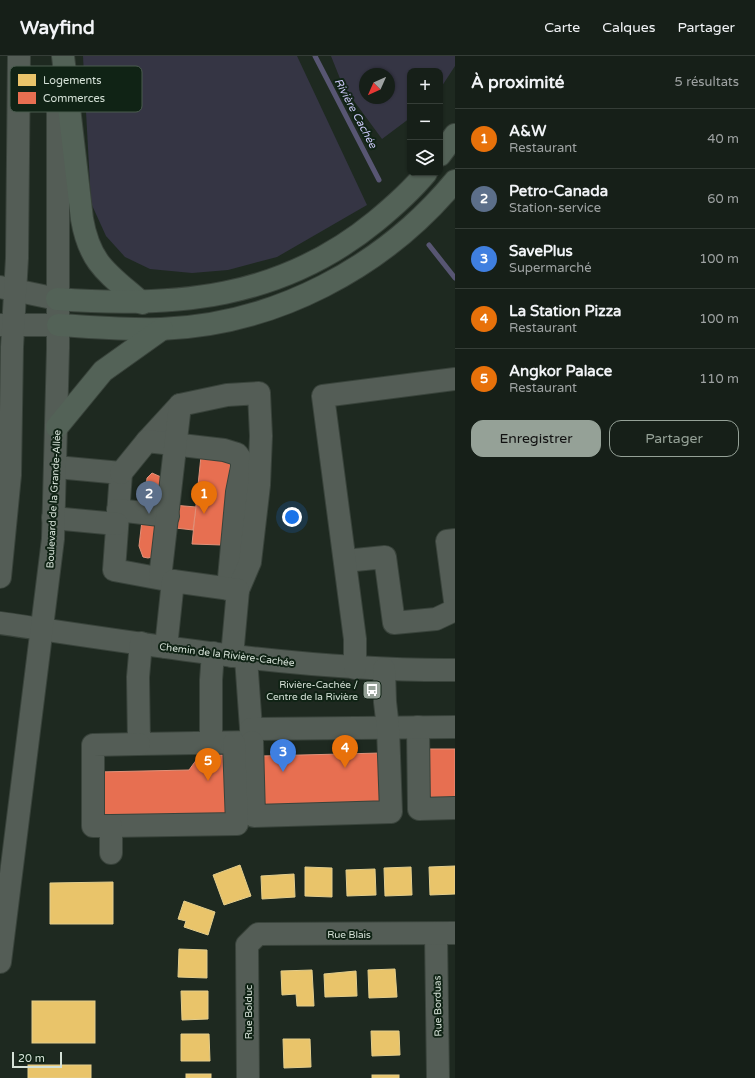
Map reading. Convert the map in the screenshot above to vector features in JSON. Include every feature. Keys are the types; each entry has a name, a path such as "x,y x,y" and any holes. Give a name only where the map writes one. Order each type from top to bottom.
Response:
{"highway":[{"path":"63,56 64,66"},
{"path":"69,112 80,206 86,240 94,258 102,268 142,303"},
{"path":"443,151 455,134"},
{"path":"57,299 142,303 181,300 223,294 245,289 292,273 329,253 362,232 408,193 423,176"},
{"path":"58,325 162,329 213,323 239,318 276,306 320,288 366,262 408,230 441,198 455,181"},
{"path":"57,427 103,371 162,329"}],"street":[{"path":"19,56 19,66"},
{"name":"Boulevard de la Grande-Allée","path":"58,56 58,66"},
{"path":"0,577 10,476 12,347 7,325 16,112"},
{"name":"Boulevard de la Grande-Allée","path":"0,962 3,906 43,630 54,518 58,325 58,112"},
{"path":"8,289 57,299"},
{"path":"7,325 58,325"},
{"path":"355,668 355,639 323,396 455,379"},
{"path":"259,393 261,436 258,492 250,562 233,590 114,570 121,473 147,441 180,405 227,395 259,393"},
{"path":"166,646 168,516 180,405"},
{"path":"147,441 176,446 232,452 237,454 242,461 242,473 237,492 231,656 246,738 254,816 391,812 384,669"},
{"path":"56,467 121,473"},
{"path":"54,518 168,516"},
{"path":"455,540 447,541 455,600"},
{"path":"344,561 385,557 394,623 436,619 455,610"},
{"name":"Chemin de la Rivière-Cachée","path":"0,623 231,656 355,668 455,670"},
{"path":"139,744 138,677 141,643"},
{"path":"211,744 211,688 231,656"},
{"path":"418,727 419,809 455,808"},
{"path":"246,738 238,824 93,826 93,745 211,744 246,738 388,728 455,727"},
{"path":"111,826 111,854"},
{"name":"Rue Blais","path":"247,945 258,934 446,933"},
{"name":"Rue Borduas","path":"438,1078 446,933"},
{"name":"Rue Bolduc","path":"247,945 248,1078"}],"shaded area":[{"path":"83,56 297,56 367,205 277,257 228,270 192,273 150,269 125,257 106,236 91,203 86,112 142,112 142,66 84,66"},
{"path":"331,56 455,56 455,66 443,84 443,68 407,68 407,120 382,139 343,86"}],"building: Logements":[{"path":"240,865 251,896 224,905 213,875"},
{"path":"455,866 455,894 430,895 429,867"},
{"path":"305,867 332,868 332,897 305,896"},
{"path":"411,867 412,895 385,896 384,868"},
{"path":"375,869 376,895 347,896 346,870"},
{"path":"294,874 295,897 262,899 261,876"},
{"path":"113,882 113,924 50,924 50,883"},
{"path":"184,901 215,912 208,935 184,927 186,921 178,919"},
{"path":"179,949 207,950 207,978 178,977"},
{"path":"395,969 397,997 369,998 368,970"},
{"path":"312,970 314,1006 297,1006 296,994 282,995 281,971"},
{"path":"356,971 357,996 325,997 324,974"},
{"path":"181,991 208,991 208,1019 182,1020"},
{"path":"32,1001 95,1001 95,1043 32,1043"},
{"path":"371,1031 399,1031 400,1055 372,1056"},
{"path":"181,1034 209,1034 210,1061 181,1061"},
{"path":"283,1039 310,1039 311,1067 284,1068"},
{"path":"28,1065 91,1065 91,1078 28,1078"},
{"path":"186,1074 211,1074 211,1078 186,1078"},
{"path":"372,1075 399,1075 399,1078 372,1078"}],"building: Commerces":[{"path":"201,456 231,460 222,545 192,544"},
{"path":"152,473 161,477 161,504 196,507 193,530 158,526 152,557 148,558 143,557 139,546 147,478"},
{"path":"427,749 455,749 455,805 428,805"},
{"path":"381,753 383,805 263,807 261,756"},
{"path":"210,755 226,755 226,821 98,823 98,772 189,770 197,759 205,761"}],"waterway":[{"name":"Rivière Cachée","path":"315,56 379,180"},
{"name":"Rivière Cachée","path":"429,245 455,278"}],"place":[{"name":"Petro-Canada","path":"149,514"},
{"name":"A&W","path":"204,514"},
{"name":"Rivière-Cachée / Centre de la Rivière","path":"372,690"},
{"name":"La Station Pizza","path":"345,768"},
{"name":"SavePlus","path":"283,772"},
{"name":"Angkor Palace","path":"208,781"}]}
